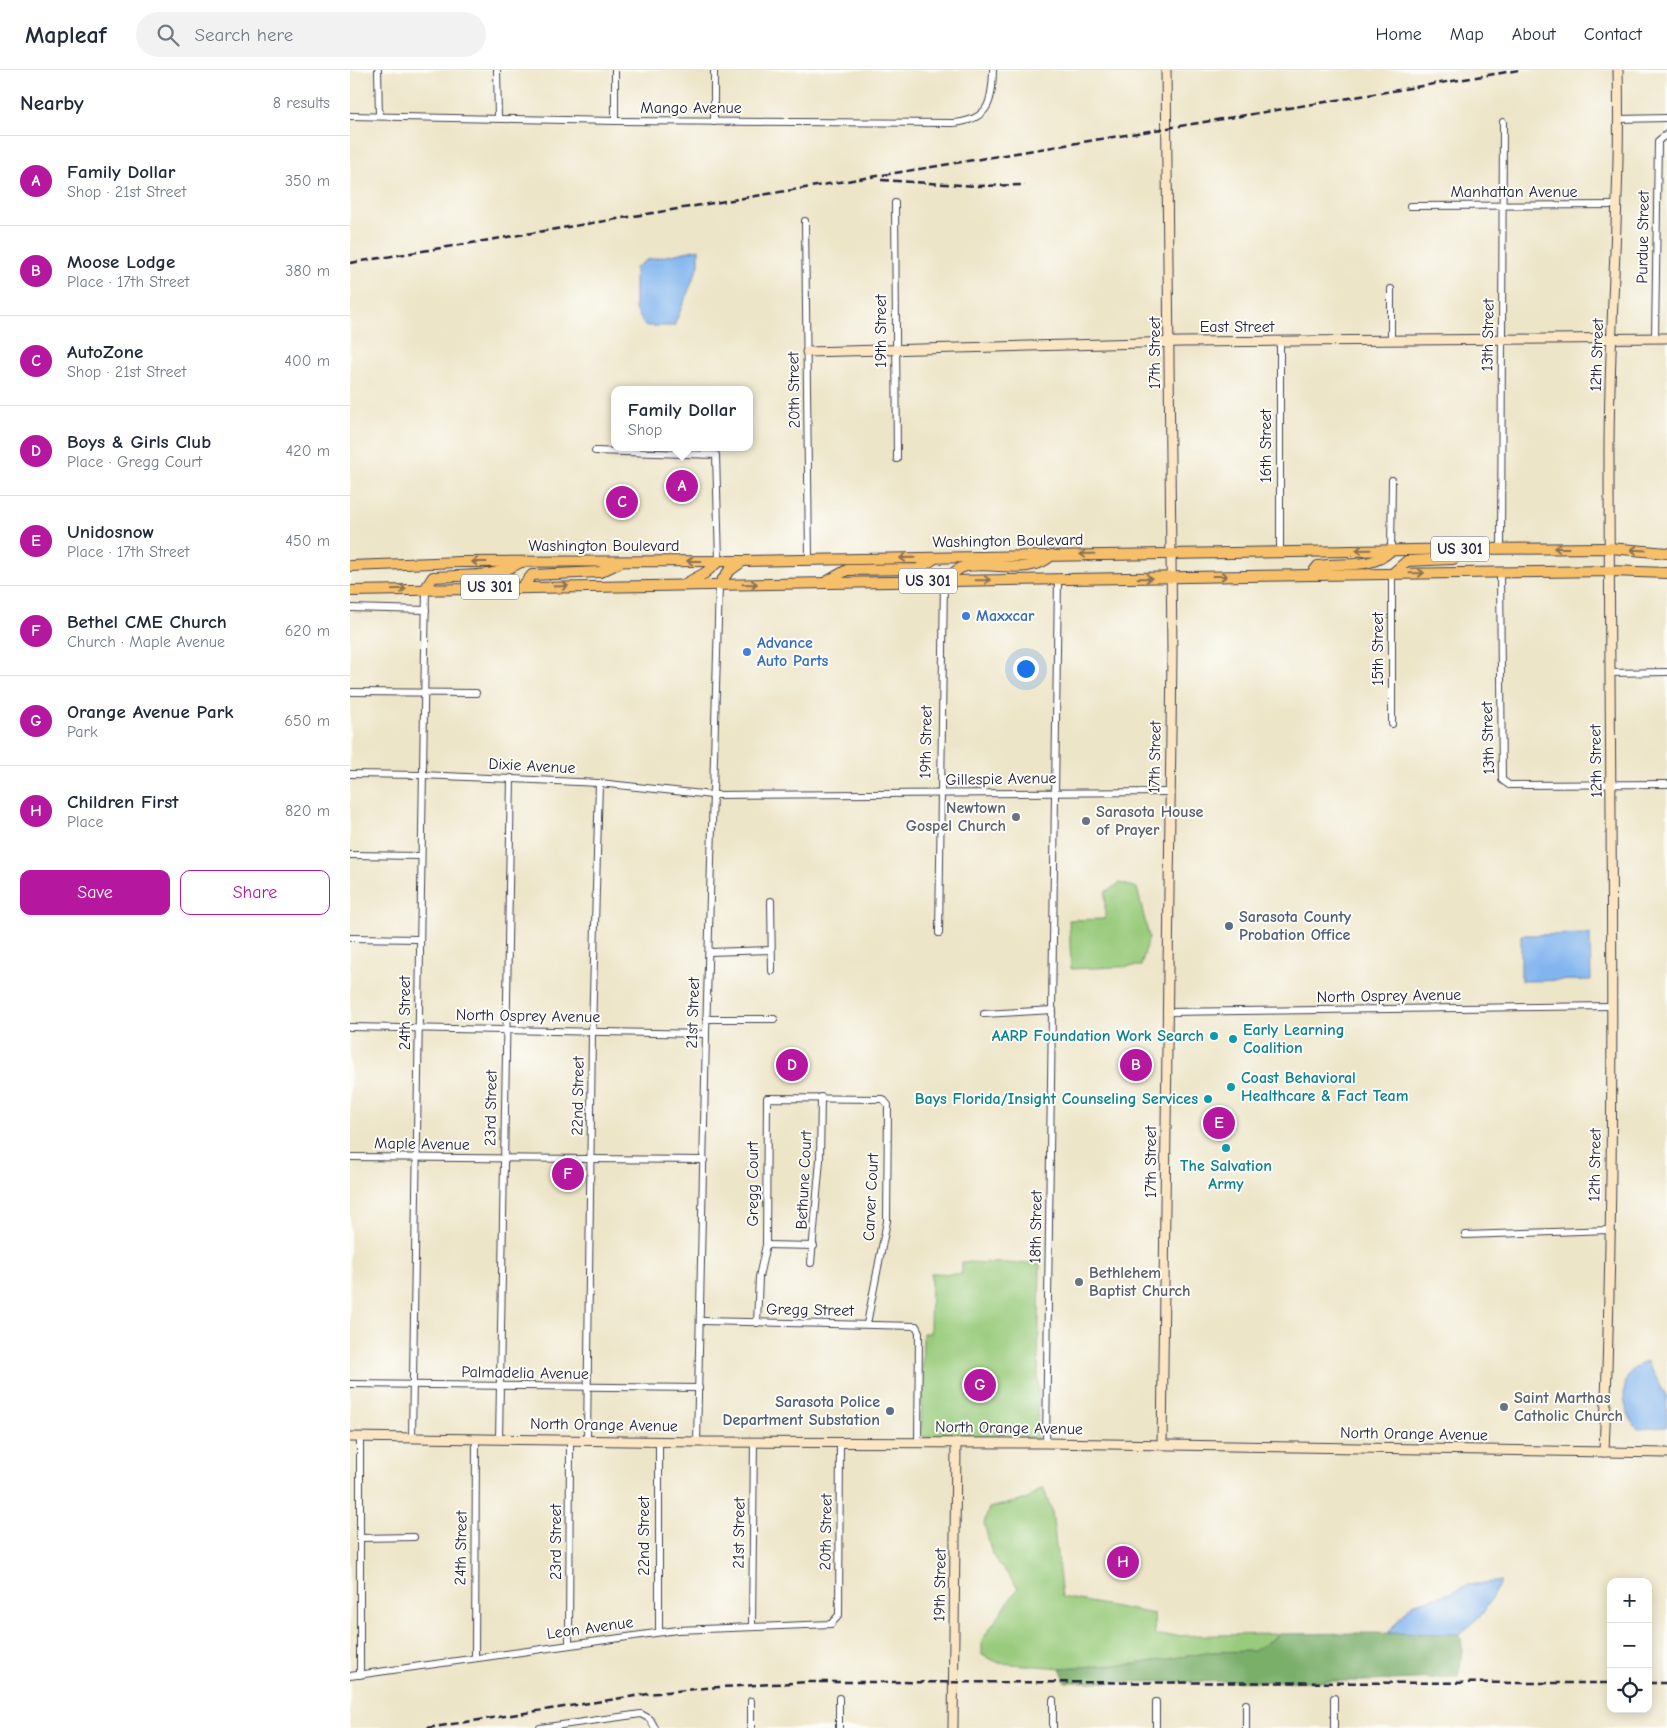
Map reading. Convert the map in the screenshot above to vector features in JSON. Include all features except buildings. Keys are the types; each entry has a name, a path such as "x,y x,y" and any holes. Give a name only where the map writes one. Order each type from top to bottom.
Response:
{"main road":[{"name":"Washington Boulevard","path":"350,566 1468,549 1610,548 1667,553"},
{"path":"1392,574 1407,561 1453,559 1461,556 1468,549"},
{"path":"1311,575 1318,566 1372,563 1384,558 1391,550"},
{"path":"944,581 962,567 1030,566 1044,562 1052,555"},
{"path":"825,582 847,570 918,569 936,558"},
{"path":"684,584 705,573 719,561"},
{"path":"718,584 728,572 743,561"},
{"path":"426,588 433,577 492,575 506,571 522,562"},
{"path":"522,587 532,575 600,572 622,562"},
{"name":"US 301","path":"350,591 426,588 1311,575 1610,571 1667,573"}],"street":[{"path":"378,70 379,116"},
{"path":"497,70 498,117"},
{"path":"615,70 615,121"},
{"path":"714,70 714,122"},
{"name":"Mango Avenue","path":"350,116 498,117 822,124 968,122 979,117 991,100 992,70"},
{"name":"17th Street","path":"1162,1445 1171,577 1166,70"},
{"name":"12th Street","path":"1604,1452 1612,1006 1609,448 1618,205 1618,70"},
{"path":"1619,119 1667,118"},
{"name":"13th Street","path":"1501,549 1500,407 1503,339 1503,122"},
{"name":"Purdue Street","path":"1655,338 1658,141 1664,136"},
{"name":"19th Street","path":"895,203 897,459"},
{"name":"Manhattan Avenue","path":"1410,206 1618,205"},
{"name":"20th Street","path":"805,221 809,559"},
{"path":"1391,289 1391,340"},
{"name":"East Street","path":"807,352 1170,343 1667,338"},
{"name":"16th Street","path":"1280,342 1280,551"},
{"path":"595,451 716,456 719,561"},
{"path":"1391,550 1392,480"},
{"name":"13th Street","path":"1500,573 1500,770 1504,783 1509,785 1612,784"},
{"name":"15th Street","path":"1392,574 1392,724"},
{"name":"18th Street","path":"1046,1443 1058,579"},
{"name":"19th Street","path":"939,933 944,581"},
{"name":"21st Street","path":"697,1442 718,584"},
{"name":"24th Street","path":"412,1438 426,588"},
{"path":"350,608 426,610"},
{"path":"1609,673 1667,672"},
{"path":"350,692 476,693"},
{"name":"Dixie Avenue","path":"350,774 511,778 599,783 712,795"},
{"name":"23rd Street","path":"499,1439 511,778"},
{"name":"22nd Street","path":"587,1440 592,1031 599,783"},
{"path":"1612,784 1667,784"},
{"name":"Gillespie Avenue","path":"712,795 1170,792"},
{"path":"350,855 421,856"},
{"path":"771,901 772,971"},
{"path":"350,938 419,939"},
{"path":"709,952 771,950"},
{"name":"North Osprey Avenue","path":"1167,1012 1612,1006"},
{"path":"984,1014 1053,1010"},
{"path":"706,1019 774,1019"},
{"name":"North Osprey Avenue","path":"350,1027 706,1034"},
{"name":"Carver Court","path":"821,1097 886,1100 888,1105 887,1221 867,1324"},
{"name":"Gregg Court","path":"757,1323 759,1277 766,1245 767,1098 821,1097"},
{"name":"Bethune Court","path":"811,1263 814,1246 820,1160 821,1097"},
{"name":"Maple Avenue","path":"350,1157 704,1160"},
{"path":"1465,1235 1609,1230"},
{"path":"766,1245 814,1246"},
{"name":"Gregg Street","path":"701,1321 912,1325 918,1328 918,1442"},
{"name":"Palmadelia Avenue","path":"350,1384 699,1388"},
{"name":"North Orange Avenue","path":"350,1437 697,1442 1046,1443 1667,1453"},
{"path":"360,1437 360,1675"},
{"name":"24th Street","path":"475,1658 476,1439"},
{"name":"23rd Street","path":"570,1440 570,1644"},
{"name":"22nd Street","path":"659,1441 659,1632"},
{"name":"21st Street","path":"752,1626 754,1441"},
{"name":"20th Street","path":"835,1622 839,1615 840,1441"},
{"name":"19th Street","path":"954,1728 956,1443"},
{"path":"360,1538 414,1537"},
{"name":"Leon Avenue","path":"350,1676 659,1632 695,1628 827,1625 835,1622"},
{"path":"839,1698 839,1728"},
{"path":"1334,1698 1334,1728"},
{"path":"1053,1700 1053,1728"},
{"path":"751,1702 751,1728"},
{"path":"1156,1702 1156,1728"},
{"path":"1246,1704 1246,1728"},
{"path":"540,1728 641,1714 650,1719 655,1728"}],"green space":[{"path":"1120,883 1137,888 1149,937 1141,966 1071,969 1069,920 1105,919 1105,892"},
{"path":"962,1262 1040,1264 1037,1439 921,1437 923,1333 930,1333 931,1273 962,1274"},
{"path":"1043,1487 1052,1511 1062,1597 1154,1614 1155,1636 1279,1634 1255,1651 1213,1652 1135,1664 1060,1668 999,1663 982,1655 982,1640 1018,1588 992,1554 984,1523 989,1508 1028,1499"},
{"path":"1279,1634 1460,1634 1463,1651 1458,1677 1369,1681 1066,1682 1060,1668 1135,1664 1213,1652 1254,1651"}],"water":[{"path":"699,249 699,265 674,326 645,326 635,309 635,268 647,260"},
{"path":"1590,934 1591,980 1521,981 1521,935"},
{"path":"1647,1361 1667,1398 1667,1427 1638,1429 1627,1411 1624,1390 1628,1376 1634,1369"},
{"path":"1501,1581 1483,1613 1460,1634 1388,1633 1412,1604 1450,1593 1467,1585"}],"railway":[{"path":"350,263 1519,70"},
{"path":"881,180 978,186 1025,185"},
{"path":"427,1728 648,1694 704,1688 809,1682 1607,1683"},
{"path":"1652,1683 1667,1683"}],"place":[{"name":"Family Dollar","path":"682,486"},
{"name":"AutoZone","path":"622,502"},
{"name":"Maxxcar","path":"966,616"},
{"name":"Advance Auto Parts","path":"747,652"},
{"name":"Newtown Gospel Church","path":"1016,817"},
{"name":"Sarasota House of Prayer","path":"1086,821"},
{"name":"Sarasota County Probation Office","path":"1229,926"},
{"name":"AARP Foundation Work Search","path":"1214,1036"},
{"name":"Early Learning Coalition","path":"1233,1039"},
{"name":"Boys & Girls Club","path":"792,1065"},
{"name":"Moose Lodge","path":"1136,1065"},
{"name":"Coast Behavioral Healthcare & Fact Team","path":"1231,1087"},
{"name":"Bays Florida/Insight Counseling Services","path":"1208,1099"},
{"name":"Unidosnow","path":"1219,1123"},
{"name":"The Salvation Army","path":"1226,1148"},
{"name":"Bethel CME Church","path":"568,1174"},
{"name":"Bethlehem Baptist Church","path":"1079,1282"},
{"name":"Orange Avenue Park","path":"980,1385"},
{"name":"Saint Marthas Catholic Church","path":"1504,1407"},
{"name":"Sarasota Police Department Substation","path":"890,1411"},
{"name":"Children First","path":"1123,1562"}]}
